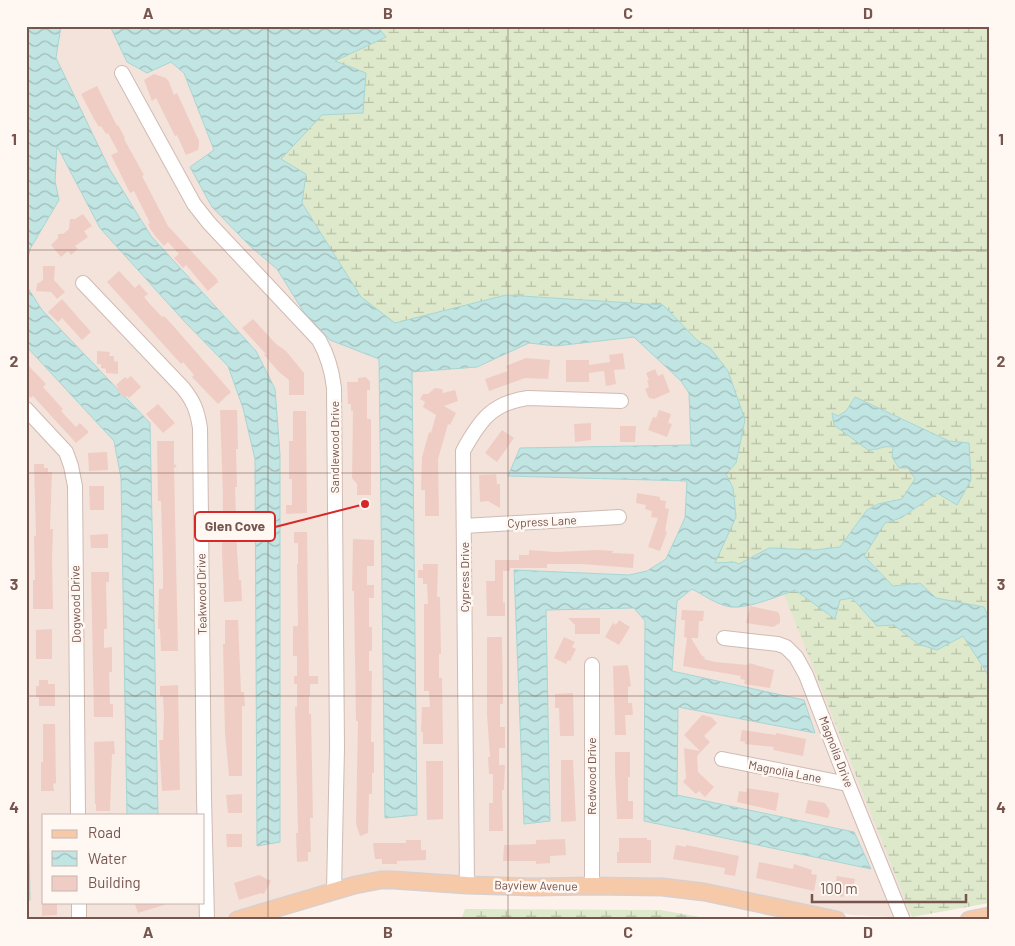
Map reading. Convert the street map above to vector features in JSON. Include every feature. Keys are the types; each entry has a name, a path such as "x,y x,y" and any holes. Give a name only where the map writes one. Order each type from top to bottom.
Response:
{"main road":[{"name":"Bayview Avenue","path":"237,920 334,891 381,880 534,887 662,887 704,892 837,920"},
{"path":"969,920 989,916"}],"street":[{"name":"Sandlewood Drive","path":"122,73 194,204 209,223 319,340 332,369 334,388 337,747 334,891"},
{"name":"Teakwood Drive","path":"83,283 183,388 194,402 198,414 200,428 205,814"},
{"name":"Cypress Drive","path":"467,885 463,450 472,435 492,411 503,404 528,398 620,401"},
{"name":"Dogwood Drive","path":"26,409 66,452 75,486 78,814"},
{"name":"Cypress Lane","path":"464,526 619,517"},
{"name":"Magnolia Drive","path":"724,638 778,644 786,647 796,657 814,694 903,920"},
{"name":"Redwood Drive","path":"592,665 592,886"},
{"name":"Magnolia Lane","path":"722,759 848,784"},
{"name":"Teakwood Drive","path":"205,828 208,920"},
{"path":"79,904 79,920"}],"shaded area":[{"path":"45,26 178,26 698,373 912,915 892,917 852,915 711,885 635,879 396,878 328,885 216,920 26,920 26,166"}],"green space":[{"path":"377,26 989,26 989,619 984,607 936,598 920,583 893,586 864,556 885,523 901,518 937,493 957,505 969,443 950,441 855,397 846,411 838,416 832,413 873,451 883,446 893,447 892,457 899,468 908,468 915,480 902,499 878,504 867,510 840,547 814,550 769,548 738,564 734,562 714,563 736,517 733,489 726,474 745,420 710,348 698,341 663,305 506,295 395,323 361,297 302,202 306,174 281,159 322,115 334,61 386,37"},
{"path":"795,590 835,619 840,600 852,598 877,626 894,625 918,644 937,650 963,636 989,676 989,903 912,917 784,594"},
{"path":"465,909 660,910 718,920 461,920"}],"water":[{"path":"26,26 61,26 56,58 110,170 151,236 256,351 275,389 280,455 280,842 257,846 255,459 243,408 228,366 184,321 100,228 57,146 55,181 59,200 30,249 26,267"},
{"path":"110,26 377,26 386,37 335,61 366,73 363,113 322,115 281,159 306,174 302,203 361,297 395,323 506,295 663,305 698,341 710,348 728,371 745,420 736,463 726,474 733,488 736,517 715,563 734,562 739,564 769,548 814,550 840,547 867,510 878,504 902,499 915,479 908,468 899,468 892,457 893,447 868,450 834,425 832,413 838,416 846,411 855,397 949,441 969,443 971,480 957,505 937,493 901,518 885,523 864,556 893,586 920,583 936,598 984,607 989,619 989,676 963,636 937,650 918,644 894,625 877,626 852,598 840,600 835,619 795,590 763,602 738,607 721,604 692,589 677,601 672,671 804,700 815,733 678,707 677,795 854,832 871,869 644,821 645,621 634,608 546,610 550,821 524,824 514,570 629,575 647,571 666,559 685,518 687,481 508,476 520,448 691,445 689,393 681,381 634,337 556,346 529,343 477,367 412,372 417,815 385,818 379,359 330,340 303,311 277,269 250,246 212,207 190,167 214,150 184,73 171,62 147,73 127,62"},
{"path":"26,285 42,310 150,423 158,814 127,814 121,478 114,441 26,346"},
{"path":"26,696 30,900 26,901"}],"building":[{"path":"154,74 166,78 174,95 177,93 199,141 198,150 186,155 156,98 152,101 144,80"},
{"path":"97,86 144,175 142,176 168,226 217,279 218,282 208,291 186,265 183,268 174,258 179,254 168,242 164,246 157,238 148,224 150,223 134,191 130,193 111,155 118,152 108,133 106,134 101,126 99,127 81,94"},
{"path":"83,214 92,226 84,231 88,237 75,246 78,249 71,255 68,251 61,257 51,245 58,238 58,234 63,234 69,229 70,219 75,219"},
{"path":"43,266 55,266 54,280 65,292 57,299 51,292 36,291 37,284 43,280"},
{"path":"119,271 135,288 139,284 148,294 144,297 149,303 162,317 164,316 169,321 231,392 218,404 192,377 194,375 183,362 181,364 107,282"},
{"path":"62,299 91,332 82,340 62,318 58,322 48,312"},
{"path":"253,319 276,344 286,351 304,373 304,395 289,395 289,380 279,372 264,355 266,354 242,328"},
{"path":"97,351 110,352 109,356 114,356 114,361 118,362 118,374 106,373 106,369 101,368 101,364 97,364"},
{"path":"623,353 625,369 614,370 616,384 606,386 604,371 589,373 589,382 566,382 566,360 589,360 589,365 610,362 609,355"},
{"path":"526,358 550,360 548,379 525,378 489,391 485,379 508,371 506,366"},
{"path":"26,363 46,384 43,387 63,409 61,411 76,427 80,423 89,432 76,443 33,396 31,398 26,392"},
{"path":"655,369 658,376 663,374 670,392 654,399 649,398 645,389 649,387 646,373"},
{"path":"131,376 141,387 129,398 127,396 124,398 116,389 118,387 116,385 125,377 127,379"},
{"path":"366,377 370,382 370,390 367,390 367,419 371,419 371,495 357,495 357,484 352,478 353,411 351,411 351,404 348,404 347,382 358,382 358,378"},
{"path":"435,388 442,389 443,393 455,390 458,401 444,406 456,413 450,425 448,424 438,459 439,516 425,516 425,490 421,490 422,457 436,415 423,407 425,402 420,399 423,394 428,394"},
{"path":"158,404 175,423 163,433 146,414"},
{"path":"220,410 237,410 238,449 236,449 237,487 235,487 237,551 242,601 224,602"},
{"path":"659,410 671,414 668,423 672,424 667,437 648,430 653,417 656,418"},
{"path":"293,411 306,411 307,513 286,514 286,505 292,505 292,479 289,479 289,441 293,441"},
{"path":"591,423 591,440 575,442 574,424"},
{"path":"620,426 636,426 635,442 620,442"},
{"path":"502,430 514,438 497,462 485,453"},
{"path":"157,441 174,441 174,464 177,466 174,468 178,651 161,651 160,629 158,629 159,589 163,589 163,571 161,501 158,501"},
{"path":"107,452 108,470 89,471 88,453"},
{"path":"34,464 44,464 44,468 48,468 48,472 52,472 50,529 53,529 53,609 33,609 33,580 35,580 34,536 36,536"},
{"path":"496,474 497,484 500,484 500,508 488,501 480,502 479,475"},
{"path":"89,486 104,486 104,510 90,510"},
{"path":"637,493 660,497 660,500 666,501 665,508 669,509 665,531 667,532 660,551 648,547 658,518 651,517 652,511 645,509 646,505 636,503"},
{"path":"294,532 307,532 309,676 318,676 318,684 310,684 309,696 313,818 310,818 311,852 308,852 308,861 297,862 295,707 297,707 297,684 294,684 294,676 297,676 297,656 293,656 293,626 298,626 298,543 294,543"},
{"path":"108,534 108,548 91,548 90,535"},
{"path":"353,539 374,540 374,566 367,566 367,585 374,585 374,598 369,598 369,627 372,627 372,651 369,651 369,671 372,671 371,742 374,742 374,773 372,773 372,794 369,794 368,833 360,836 356,824 358,721 356,721 354,591 352,591"},
{"path":"529,550 556,552 598,550 634,554 633,568 582,564 547,564 547,568 510,568 510,571 503,571 505,616 487,616 486,581 495,581 495,560 519,560 519,555 529,555"},
{"path":"423,564 438,564 437,597 440,597 441,654 439,654 439,678 442,678 443,744 423,744 423,732 421,732 422,707 430,707 429,691 424,691 424,604 428,604 427,584 423,584 423,578 418,578 418,570 423,570"},
{"path":"91,572 109,572 109,582 106,582 107,629 104,629 104,648 112,647 112,672 109,672 110,704 113,704 113,717 94,717"},
{"path":"750,606 778,612 780,623 773,627 746,623"},
{"path":"682,610 704,611 703,621 699,621 698,638 691,638 702,656 705,657 704,659 748,665 749,663 774,670 770,688 744,684 745,680 740,679 741,676 683,666 687,638 684,637 685,620 681,620"},
{"path":"568,618 600,618 600,634 575,634 575,625"},
{"path":"225,620 238,620 241,692 244,692 245,706 242,706 242,776 229,776 225,733 223,644 225,644"},
{"path":"619,620 630,627 619,645 605,637 613,623 616,625"},
{"path":"52,629 52,659 36,659 36,630"},
{"path":"487,637 502,637 503,704 500,704 500,727 505,727 505,748 499,748 499,765 505,765 504,790 502,790 503,831 489,831 489,803 493,803 493,774 489,774 488,757 490,757 487,715"},
{"path":"564,637 575,642 572,647 576,649 570,661 568,660 566,664 554,658"},
{"path":"628,665 631,686 628,687 628,703 632,703 633,715 625,715 626,735 615,735 613,666"},
{"path":"39,680 48,680 48,684 55,684 55,706 39,706 39,697 36,697 36,686 39,686"},
{"path":"178,685 180,790 162,791 159,740 163,740 164,716 163,696 160,696 160,686"},
{"path":"573,693 574,736 560,736 559,708 555,708 555,694"},
{"path":"702,715 711,717 717,723 704,736 710,742 697,756 698,772 714,787 705,797 699,791 696,794 683,782 686,778 684,748 700,751 684,735"},
{"path":"43,724 55,724 56,783 53,784 54,791 41,791"},
{"path":"742,730 776,735 776,733 806,739 803,756 773,750 774,747 745,744 745,742 740,741"},
{"path":"114,741 115,754 112,754 110,811 96,811 94,742"},
{"path":"615,752 630,752 628,801 633,801 633,819 617,819"},
{"path":"561,760 573,760 576,821 561,822"},
{"path":"426,761 443,761 443,819 427,820"},
{"path":"747,788 779,793 776,811 737,802 739,791 746,792"},
{"path":"242,794 242,813 228,813 226,795"},
{"path":"808,800 825,803 830,811 828,818 805,813"},
{"path":"226,834 242,834 242,847 227,847"},
{"path":"619,838 647,838 647,840 651,840 651,863 617,863"},
{"path":"565,839 566,855 550,856 550,863 536,864 536,861 503,861 504,845 536,844 536,840"},
{"path":"406,840 421,840 421,850 426,850 426,860 397,861 397,864 382,864 382,859 375,859 373,843 406,843"},
{"path":"676,845 686,847 686,845 739,856 735,876 724,874 725,868 673,859"},
{"path":"759,862 793,869 794,864 812,870 811,874 817,875 814,891 756,878"},
{"path":"259,875 271,881 264,894 261,893 239,900 234,883"},
{"path":"837,876 855,879 853,887 857,887 855,895 844,893 843,897 833,895 834,891 831,890 832,883 835,884"},
{"path":"42,904 57,904 57,915 42,916"},
{"path":"135,904 167,904 138,913"}],"place":[{"name":"Glen Cove","path":"365,504"}]}
